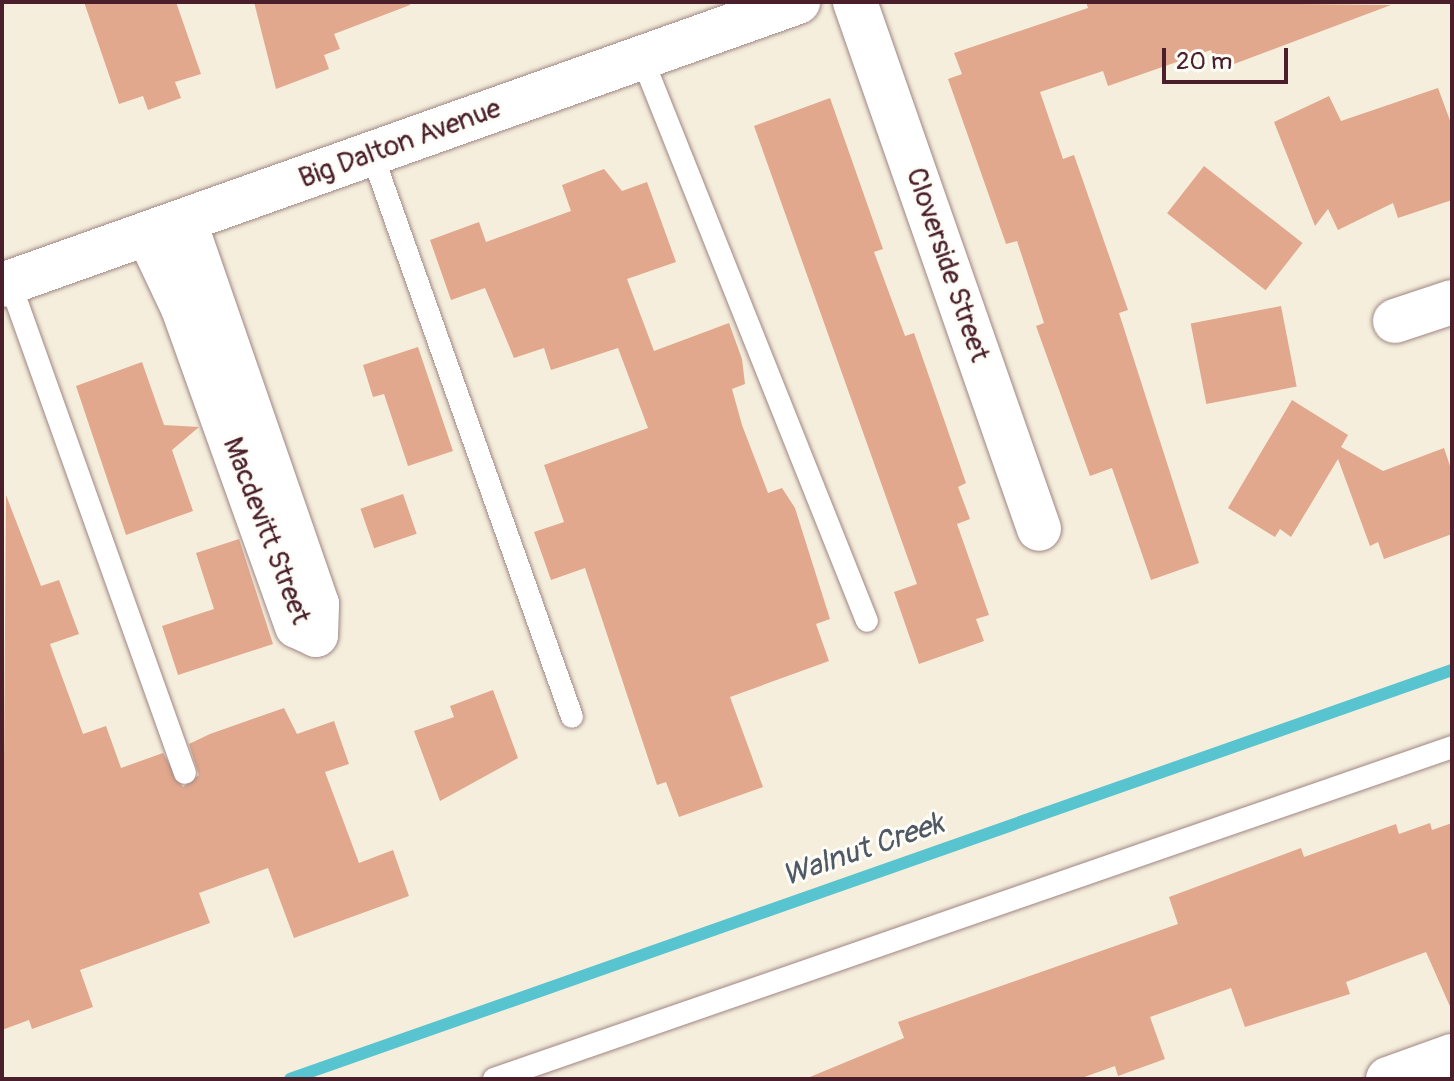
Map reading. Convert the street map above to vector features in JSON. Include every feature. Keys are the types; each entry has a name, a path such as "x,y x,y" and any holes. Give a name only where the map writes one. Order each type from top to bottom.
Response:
{"street":[{"name":"Big Dalton Avenue","path":"6,284 798,2"},
{"name":"Cloverside Street","path":"855,2 1039,529"},
{"name":"Macdevitt Street","path":"167,228 317,604 316,635 297,626 179,297 167,228"},
{"path":"1395,321 1452,302"},
{"path":"1388,1079 1452,1056"}],"lane":[{"path":"642,58 867,621"},
{"path":"372,154 572,717"},
{"path":"6,284 185,773"},
{"path":"494,1079 1452,747"}],"building":[{"path":"84,2 176,2 201,74 175,82 181,98 148,110 143,96 119,104"},
{"path":"254,2 409,2 410,5 334,34 340,49 324,55 329,69 276,89"},
{"path":"1086,2 1391,5 1218,70 1211,50 1108,86 1103,71 1040,92 1063,159 1074,155 1128,310 1119,313 1199,563 1151,580 1112,468 1090,476 1036,326 1044,323 1017,241 1006,244 948,79 962,74 954,53 1088,8"},
{"path":"1438,88 1452,126 1452,200 1398,218 1393,203 1338,230 1328,209 1315,226 1274,122 1329,96 1341,121"},
{"path":"830,98 883,249 874,252 905,336 914,333 966,483 958,487 970,519 957,524 989,615 976,619 984,641 919,664 894,592 917,584 754,126"},
{"path":"1204,166 1303,243 1266,290 1167,213"},
{"path":"604,169 622,191 647,182 676,262 627,279 654,351 729,323 742,359 745,384 732,389 742,425 768,493 782,488 795,508 830,619 816,624 829,661 730,697 763,787 679,817 666,782 657,785 585,568 551,580 534,532 564,522 544,465 648,428 618,348 551,370 544,348 514,358 485,288 451,300 430,240 479,222 486,242 571,211 562,185"},
{"path":"1281,306 1297,386 1206,404 1191,324"},
{"path":"418,347 453,451 408,466 384,394 373,397 363,365"},
{"path":"142,362 164,425 199,427 172,450 193,511 126,535 76,386"},
{"path":"1292,400 1348,435 1341,447 1383,471 1444,448 1452,472 1452,534 1384,559 1378,542 1370,546 1338,459 1291,537 1280,529 1275,537 1228,508"},
{"path":"403,494 417,534 374,548 360,509"},
{"path":"6,495 41,586 59,580 79,634 50,644 83,734 106,726 121,768 163,753 183,787 199,775 189,744 210,734 284,708 297,734 334,721 349,764 325,772 359,863 393,850 409,896 294,938 268,868 199,893 210,923 80,970 93,1007 32,1029 29,1020 2,1030"},
{"path":"239,539 273,644 178,675 162,626 214,609 196,553"},
{"path":"493,690 518,758 440,801 414,731 454,717 450,706"},
{"path":"1430,823 1432,830 1452,823 1452,1011 1426,952 1346,982 1350,994 1245,1027 1231,988 1150,1017 1165,1059 1118,1076 1115,1066 1079,1079 805,1079 904,1038 898,1022 1178,924 1169,897 1301,848 1304,857 1396,824 1399,834"}],"waterway":[{"name":"Walnut Creek","path":"290,1079 1452,670"}]}
